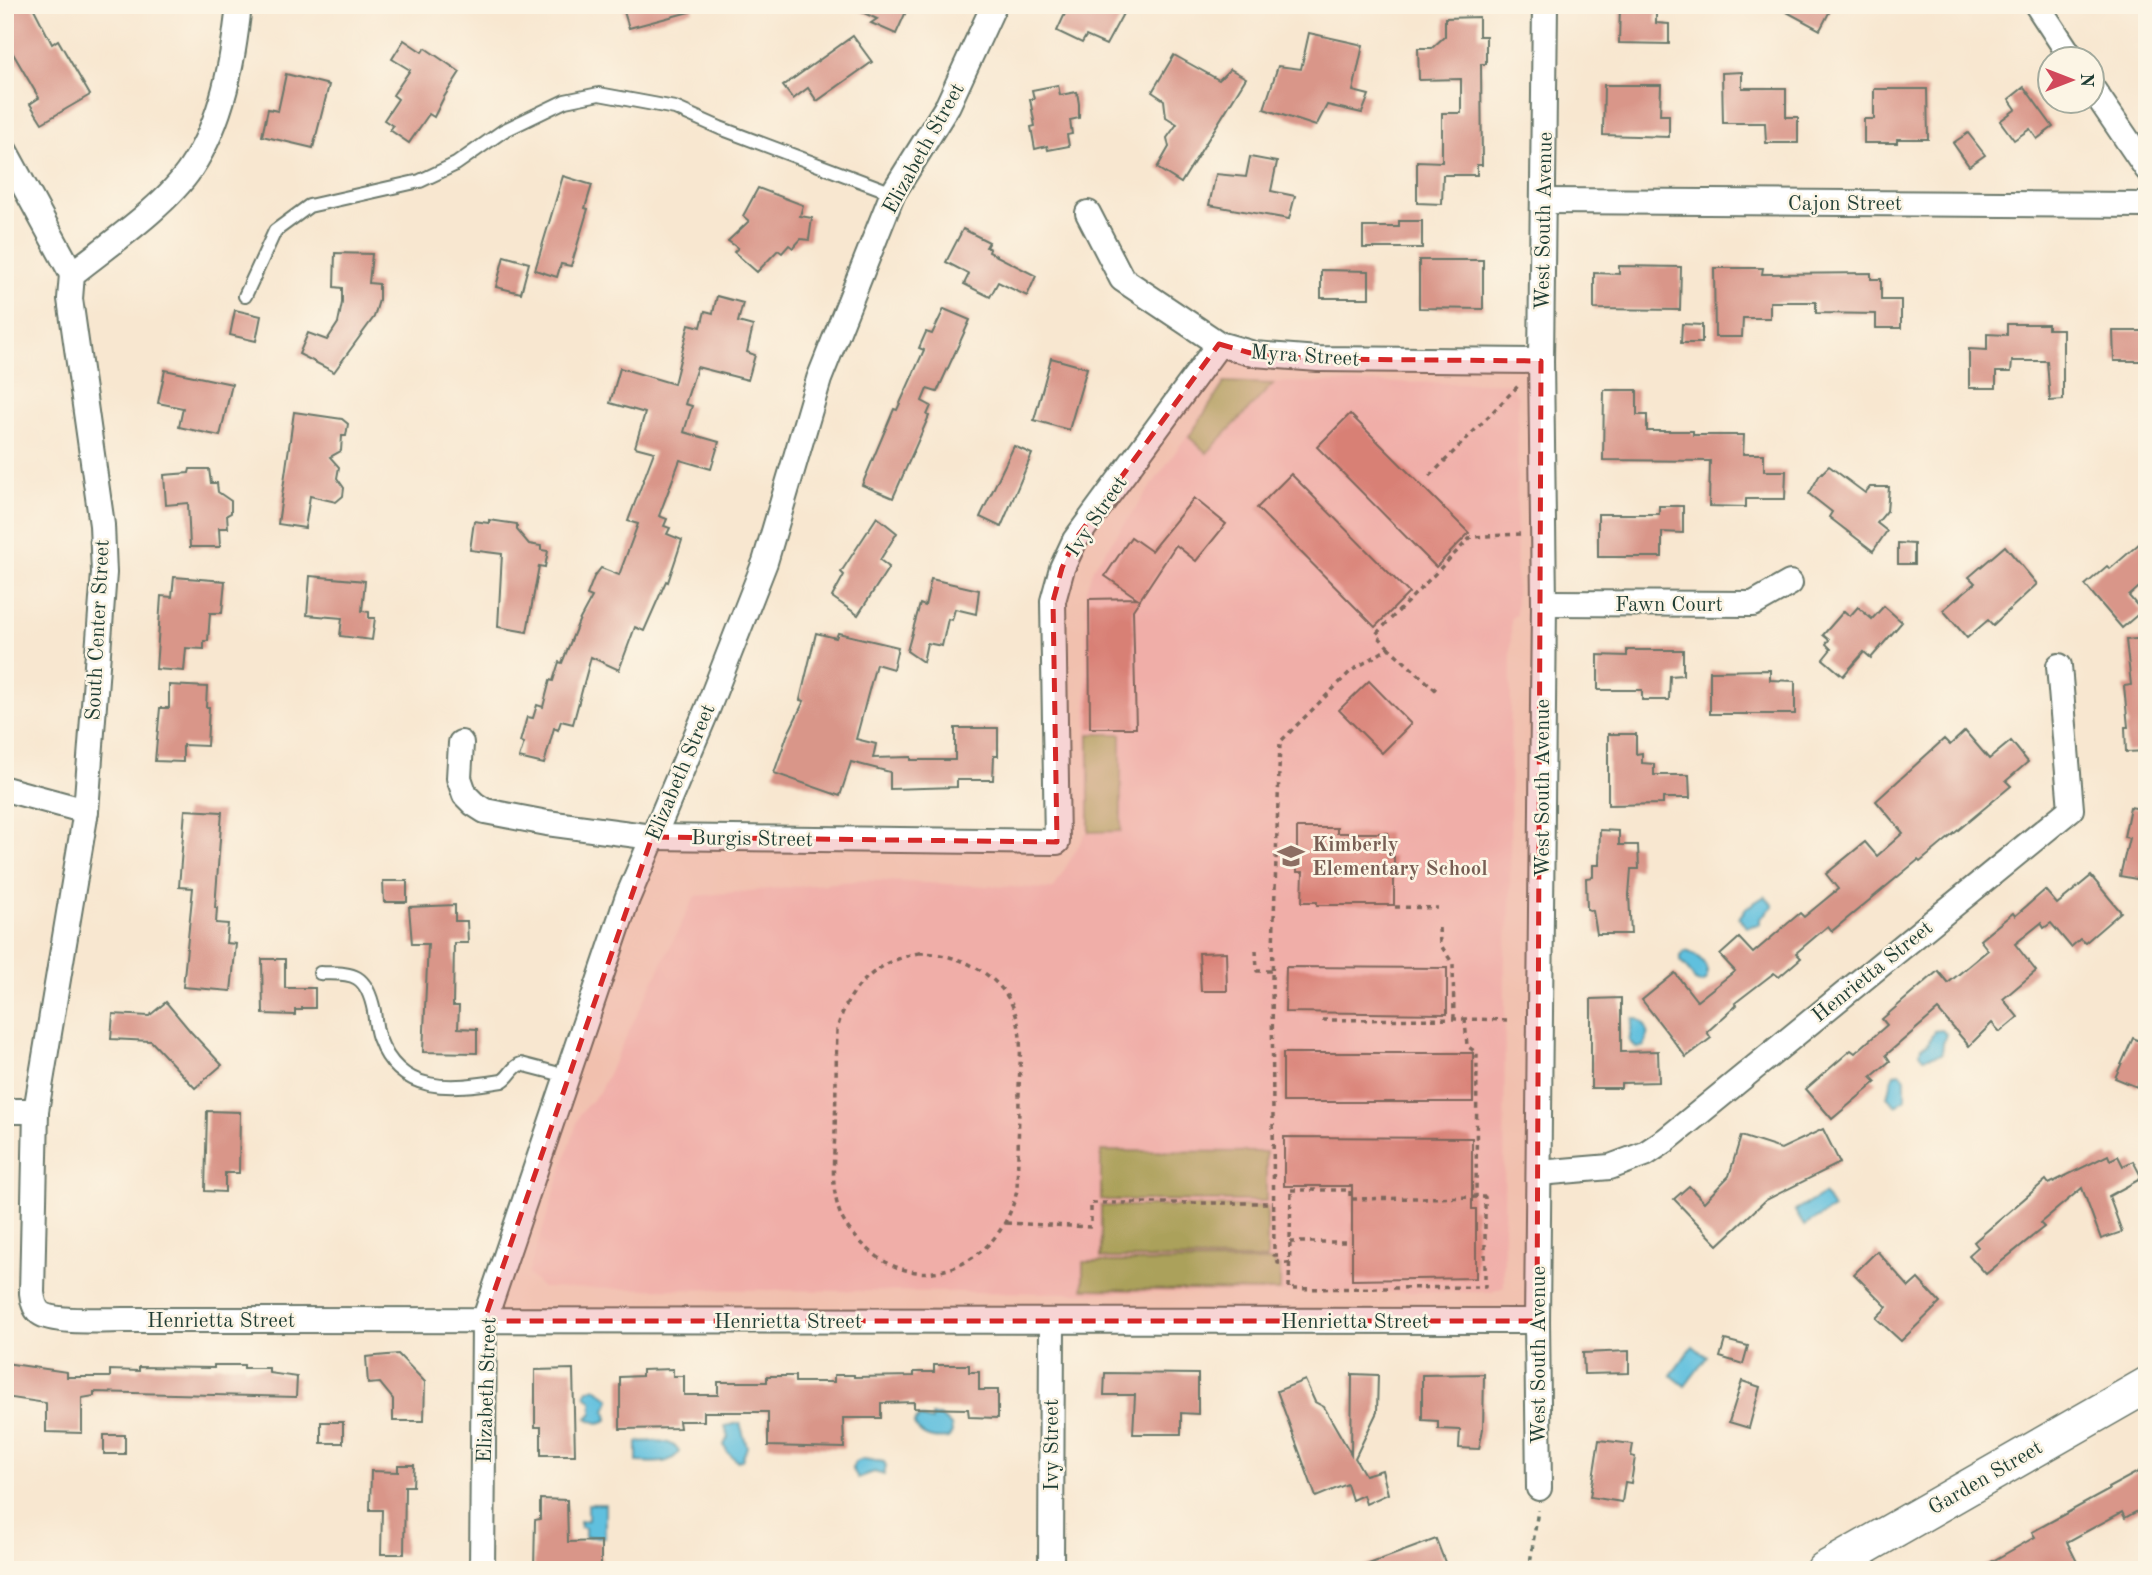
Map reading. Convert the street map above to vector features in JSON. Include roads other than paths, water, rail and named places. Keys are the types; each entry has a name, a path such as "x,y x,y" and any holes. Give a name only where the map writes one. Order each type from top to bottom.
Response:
{"street":[{"path":"5,152 72,274 166,196 190,170 212,132 226,81 239,5"},
{"name":"Elizabeth Street","path":"482,1570 484,1321 627,899 707,710 765,562 819,379 893,193 948,105 994,5"},
{"name":"West South Avenue","path":"1539,1488 1537,1321 1544,604 1541,361 1545,5"},
{"path":"2039,6 2064,46"},
{"path":"2106,109 2147,169"},
{"name":"Cajon Street","path":"1544,201 2147,205"},
{"name":"Myra Street","path":"1088,213 1122,279 1219,344 1254,354 1318,359 1541,361"},
{"name":"South Center Street","path":"40,1313 34,1304 32,1293 36,1111 86,811 104,573 102,525 70,299 72,274"},
{"name":"Ivy Street","path":"1057,842 1053,601 1062,568 1075,540 1219,344"},
{"name":"Fawn Court","path":"1544,604 1753,604 1790,583"},
{"name":"Henrietta Street","path":"1539,1173 1610,1167 1645,1154 1666,1140 2071,809 2059,666"},
{"name":"Burgis Street","path":"461,743 459,778 465,795 485,810 547,822 652,836 1057,842"},
{"path":"5,789 86,811"},
{"path":"5,1111 36,1111"},
{"name":"Henrietta Street","path":"40,1313 71,1319 1537,1321"},
{"name":"Ivy Street","path":"1051,1570 1052,1321"},
{"name":"Garden Street","path":"1824,1570 2147,1385"}],"lane":[{"path":"245,296 275,232 309,206 420,181 456,164 503,131 552,107 565,101 599,94 675,108 720,128 893,193"},
{"path":"320,974 351,976 362,982 372,1002 378,1036 385,1052 397,1068 422,1084 447,1086 502,1081 520,1064 566,1076"}],"water":[{"path":"1765,896 1773,906 1760,919 1760,924 1746,927 1739,918 1746,908"},
{"path":"1686,951 1706,966 1706,981 1695,981 1680,961 1680,956"},
{"path":"1633,1018 1642,1022 1647,1030 1643,1047 1636,1048 1629,1041"},
{"path":"1942,1030 1946,1034 1942,1054 1924,1058 1920,1053 1921,1047 1928,1044 1934,1031"},
{"path":"1901,1073 1905,1078 1905,1099 1896,1106 1887,1096 1894,1074"},
{"path":"1824,1194 1833,1209 1804,1226 1795,1211"},
{"path":"1693,1346 1707,1357 1685,1386 1671,1375"},
{"path":"596,1388 610,1399 606,1411 608,1419 600,1423 587,1418 592,1413 592,1401 585,1395 588,1390"},
{"path":"932,1416 940,1416 951,1426 952,1433 948,1438 928,1437 914,1424 919,1417 932,1421"},
{"path":"740,1423 747,1447 742,1460 737,1461 724,1445 728,1437 725,1426"},
{"path":"637,1442 666,1442 676,1447 679,1452 666,1461 637,1462"},
{"path":"863,1459 884,1462 884,1475 874,1472 858,1478 852,1468 855,1462"},
{"path":"588,1504 605,1504 605,1537 585,1537 585,1528 580,1527 580,1521 588,1520"}],"place":[{"name":"Kimberly Elementary School","path":"1291,856"}]}
